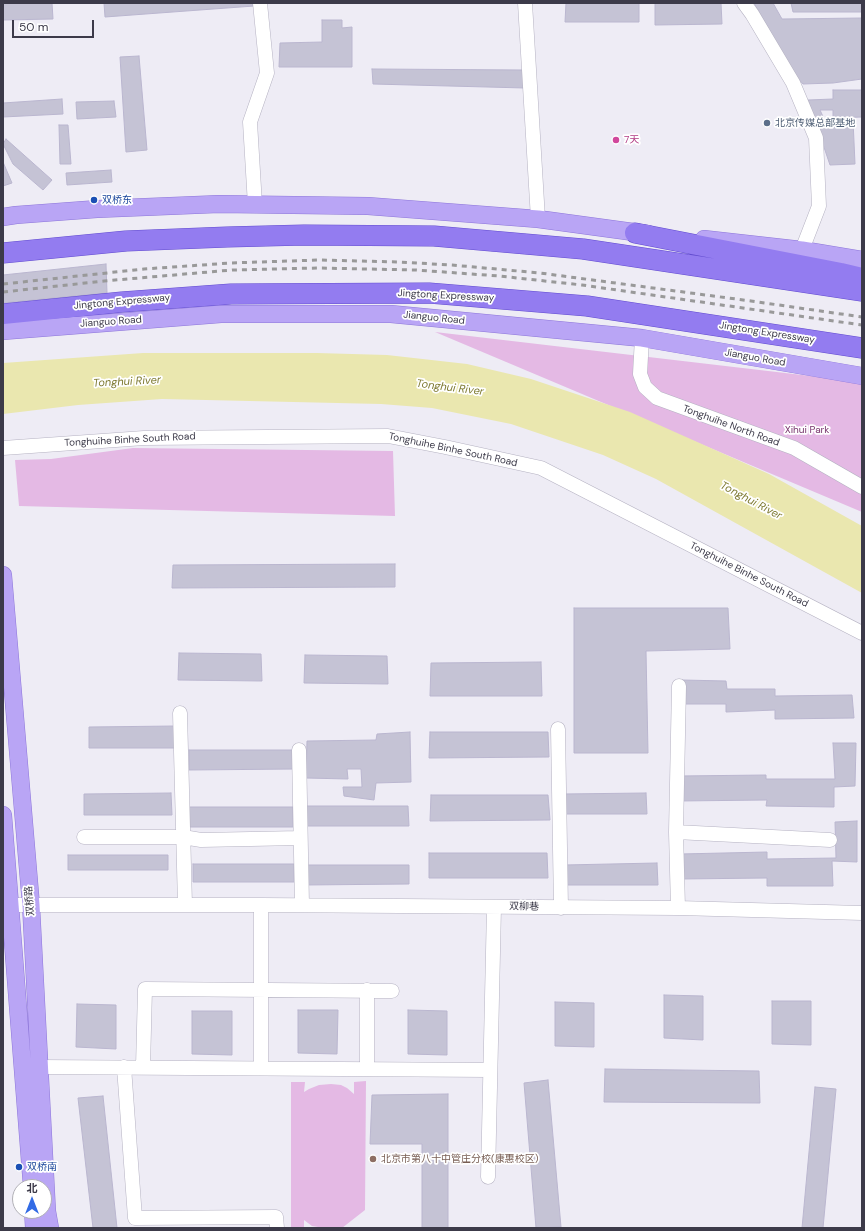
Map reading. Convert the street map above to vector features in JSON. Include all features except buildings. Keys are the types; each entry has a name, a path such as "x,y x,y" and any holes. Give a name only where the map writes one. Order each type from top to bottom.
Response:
{"highway":[{"path":"635,233 862,278"},
{"path":"3,253 126,241 220,237 304,235 434,236 583,249 862,291"},
{"name":"Jingtong Expressway","path":"3,314 122,302 231,294 429,293 587,306 862,348"}],"main road":[{"path":"3,217 97,209 219,204 368,206 538,219 635,233 733,241 862,260"},
{"name":"Jianguo Road","path":"3,331 221,314 391,314 642,338 862,376"},
{"name":"双桥路","path":"3,575 31,905 47,1210 50,1228"},
{"name":"双桥路","path":"3,815 7,905 31,1179"}],"street":[{"path":"255,205 250,122 267,73 260,3"},
{"path":"525,3 538,219"},
{"path":"744,3 793,83 816,138 819,206 802,250"},
{"name":"Tonghuihe North Road","path":"642,338 640,374 645,387 657,398 794,448 862,487"},
{"name":"Tonghuihe Binhe South Road","path":"3,448 144,438 388,436 445,447 541,468 862,634"},
{"path":"678,908 676,832 679,686"},
{"path":"180,713 185,905"},
{"path":"558,729 561,908"},
{"path":"299,750 302,905"},
{"path":"676,832 830,840"},
{"path":"84,837 183,837 201,840 300,838"},
{"name":"双柳巷","path":"7,905 302,905 678,908 862,912"},
{"path":"261,905 261,1068"},
{"path":"488,1177 494,907"},
{"path":"143,1067 145,989 392,991"},
{"path":"367,990 367,1068"},
{"path":"39,1067 490,1070"},
{"path":"124,1067 135,1218 276,1217 277,1228"}],"green space":[{"name":"Xihui Park","path":"435,332 862,382 862,512"},
{"path":"133,448 393,451 395,516 19,506 15,460 51,459"},
{"path":"366,1081 365,1210 342,1228 312,1226 304,1220 304,1228 291,1228 291,1082 305,1082 304,1092 319,1085 331,1084 341,1085 354,1094 354,1082"}],"water":[{"name":"Tonghui River","path":"143,353 317,353 387,355 467,364 531,379 630,412 769,474 862,526 862,593 656,479 603,455 511,424 432,408 381,404 162,399 78,405 3,414 3,363"}],"railway":[{"path":"3,284 144,269 231,263 318,260 398,262 540,273 862,317"},
{"path":"3,292 104,281 232,270 318,268 416,270 499,276 582,285 862,325"}],"place":[{"name":"北京传媒总部基地","path":"767,123"},
{"name":"7天","path":"616,140"},
{"name":"双桥东","path":"94,200"},
{"name":"北京市第八十中管庄分校(康惠校区)","path":"373,1159"},
{"name":"双桥南","path":"19,1167"}]}
